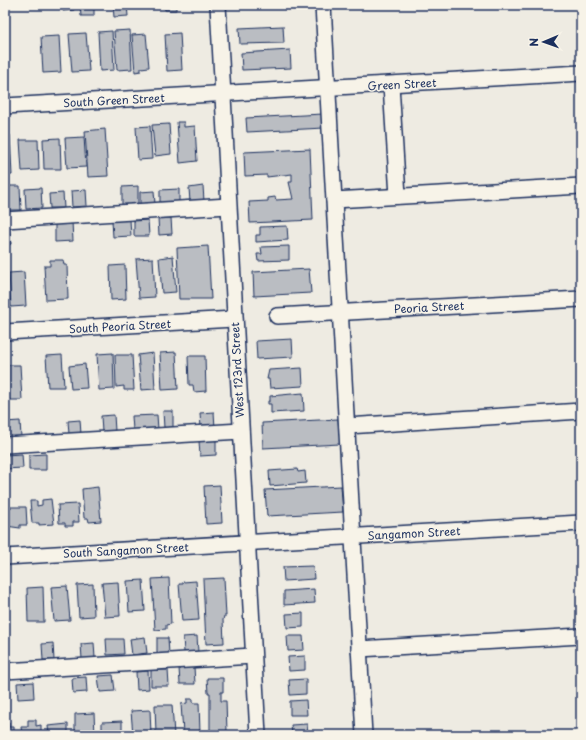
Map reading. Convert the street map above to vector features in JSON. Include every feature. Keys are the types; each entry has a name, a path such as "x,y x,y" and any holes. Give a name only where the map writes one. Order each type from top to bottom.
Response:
{"street":[{"name":"West 123rd Street","path":"218,5 234,319 258,735"},
{"path":"323,5 364,735"},
{"name":"Green Street","path":"223,94 581,73"},
{"path":"390,85 398,196"},
{"name":"South Green Street","path":"5,106 223,94"},
{"path":"334,200 581,186"},
{"path":"5,220 228,206"},
{"name":"Peoria Street","path":"277,316 581,299"},
{"name":"South Peoria Street","path":"5,332 234,319"},
{"path":"346,426 581,411"},
{"path":"5,446 241,431"},
{"name":"Sangamon Street","path":"247,543 581,523"},
{"name":"South Sangamon Street","path":"5,557 247,543"},
{"path":"359,649 581,636"},
{"path":"5,671 254,656"}],"building":[{"path":"63,5 74,5 74,10 63,11"},
{"path":"80,5 94,5 94,16 81,16"},
{"path":"113,5 127,5 128,16 114,17"},
{"path":"164,5 176,5 176,10 165,10"},
{"path":"283,26 284,43 240,44 239,28"},
{"path":"130,30 132,69 117,70 114,31"},
{"path":"112,31 114,70 100,71 98,32"},
{"path":"5,33 7,33 9,76 5,76"},
{"path":"86,33 89,71 72,72 69,34"},
{"path":"180,33 182,70 167,71 165,34"},
{"path":"146,34 149,67 141,68 141,71 135,72 132,35"},
{"path":"59,36 61,72 43,73 41,37"},
{"path":"290,50 291,68 242,70 241,53"},
{"path":"323,114 324,128 247,132 246,118"},
{"path":"177,122 184,122 184,127 195,126 197,161 180,163"},
{"path":"169,124 171,154 155,156 152,125"},
{"path":"150,126 152,159 138,160 136,127"},
{"path":"105,129 108,176 88,177 85,131"},
{"path":"5,135 10,135 12,175 5,175"},
{"path":"84,137 86,167 67,168 65,138"},
{"path":"60,138 61,169 44,169 43,139"},
{"path":"20,140 38,140 39,170 22,171"},
{"path":"310,149 313,220 250,223 249,202 268,201 268,198 275,197 276,200 293,199 289,182 292,182 292,174 267,177 267,175 245,176 244,152"},
{"path":"5,186 20,186 21,210 6,210"},
{"path":"138,186 138,206 122,206 122,187"},
{"path":"203,186 204,201 190,202 189,188"},
{"path":"41,188 42,208 26,209 25,189"},
{"path":"179,189 179,205 160,205 160,190"},
{"path":"86,190 87,206 72,207 71,191"},
{"path":"154,191 155,204 140,205 140,192"},
{"path":"63,193 64,208 50,208 49,194"},
{"path":"158,218 171,218 172,234 159,235"},
{"path":"130,220 131,236 113,237 112,221"},
{"path":"148,220 149,236 134,236 134,221"},
{"path":"72,222 73,241 55,242 55,223"},
{"path":"9,226 11,244 5,245 5,227"},
{"path":"287,226 288,240 256,242 256,235 260,235 260,227"},
{"path":"208,246 211,299 179,299 177,248"},
{"path":"289,246 289,260 258,261 257,254 262,254 261,247"},
{"path":"173,256 176,292 162,293 159,258"},
{"path":"153,258 155,297 139,298 136,259"},
{"path":"50,260 63,260 64,265 67,265 68,299 46,300 44,266 50,266"},
{"path":"125,265 126,299 111,300 110,266"},
{"path":"309,269 311,293 254,296 253,272"},
{"path":"24,272 26,306 11,307 9,273"},
{"path":"292,339 293,357 257,359 256,341"},
{"path":"176,352 178,389 162,390 160,353"},
{"path":"113,353 114,389 99,390 97,354"},
{"path":"153,353 155,389 141,390 138,355"},
{"path":"62,355 64,387 48,387 46,356"},
{"path":"115,355 132,355 134,390 124,390 124,386 116,387"},
{"path":"188,356 205,356 206,391 194,392 193,385 189,385"},
{"path":"85,364 87,388 71,389 69,366"},
{"path":"5,365 20,365 22,400 5,400"},
{"path":"302,368 303,386 270,388 269,379 267,379 269,370"},
{"path":"303,393 304,411 271,413 271,404 268,404 268,401 270,401 270,396"},
{"path":"163,411 173,411 173,427 164,428"},
{"path":"214,412 215,428 201,428 200,413"},
{"path":"114,415 115,431 102,432 101,416"},
{"path":"157,415 158,429 133,430 132,416"},
{"path":"338,419 340,444 263,448 262,423"},
{"path":"80,420 81,434 69,434 68,421"},
{"path":"20,421 21,437 6,438 5,422"},
{"path":"216,440 216,455 200,456 199,441"},
{"path":"22,454 23,468 5,469 5,455"},
{"path":"46,454 46,470 29,470 29,455"},
{"path":"297,469 298,472 305,471 306,483 270,486 269,471"},
{"path":"220,485 222,523 206,524 204,486"},
{"path":"341,486 343,512 267,516 265,490"},
{"path":"98,487 101,521 89,522 88,518 84,518 82,489"},
{"path":"51,499 54,524 39,525 39,523 32,523 30,501 37,501 37,506 42,505 42,500"},
{"path":"78,504 79,522 73,522 73,526 65,526 65,523 59,523 58,505"},
{"path":"6,507 26,507 27,525 20,525 20,528 6,526"},
{"path":"313,566 314,579 284,581 283,567"},
{"path":"169,578 171,624 166,625 166,629 155,630 152,579"},
{"path":"224,578 226,616 224,616 223,620 224,643 206,644 203,579"},
{"path":"143,580 145,611 129,612 127,581"},
{"path":"196,581 199,620 182,621 179,584 183,584 183,582"},
{"path":"118,582 120,616 105,617 102,583"},
{"path":"93,584 94,616 79,617 77,585"},
{"path":"67,586 70,620 54,621 51,587"},
{"path":"43,587 44,622 28,622 27,588"},
{"path":"314,589 315,603 284,605 284,591"},
{"path":"303,613 303,627 287,628 286,614"},
{"path":"197,636 198,652 184,652 183,637"},
{"path":"287,636 303,636 304,650 288,651"},
{"path":"145,637 147,653 132,655 130,639"},
{"path":"157,638 168,638 169,654 157,654"},
{"path":"106,639 123,639 124,654 107,655"},
{"path":"53,643 54,660 43,660 42,644"},
{"path":"94,643 95,658 82,659 81,644"},
{"path":"305,656 305,670 289,671 288,657"},
{"path":"194,667 195,684 180,684 179,668"},
{"path":"151,670 168,670 169,686 151,686"},
{"path":"148,671 149,689 137,690 136,672"},
{"path":"113,675 115,691 100,692 98,676"},
{"path":"86,677 87,692 73,693 72,678"},
{"path":"207,678 223,678 223,692 221,692 221,701 226,701 227,732 210,731 210,693 208,693"},
{"path":"306,679 306,694 290,695 289,680"},
{"path":"33,682 34,698 18,699 17,683"},
{"path":"187,699 193,699 193,703 199,703 200,733 183,733 181,704 187,703"},
{"path":"306,700 307,715 290,715 290,701"},
{"path":"155,705 172,705 174,735 156,734"},
{"path":"150,710 151,734 133,735 131,711"},
{"path":"94,713 95,735 75,735 75,714"},
{"path":"28,720 36,720 36,726 41,725 41,735 22,735 21,727 28,727"},
{"path":"122,721 122,735 102,735 102,722"},
{"path":"5,722 9,722 9,727 14,727 14,735 5,735"},
{"path":"68,724 68,735 49,735 48,726"},
{"path":"307,724 308,735 292,735 291,725"}]}
